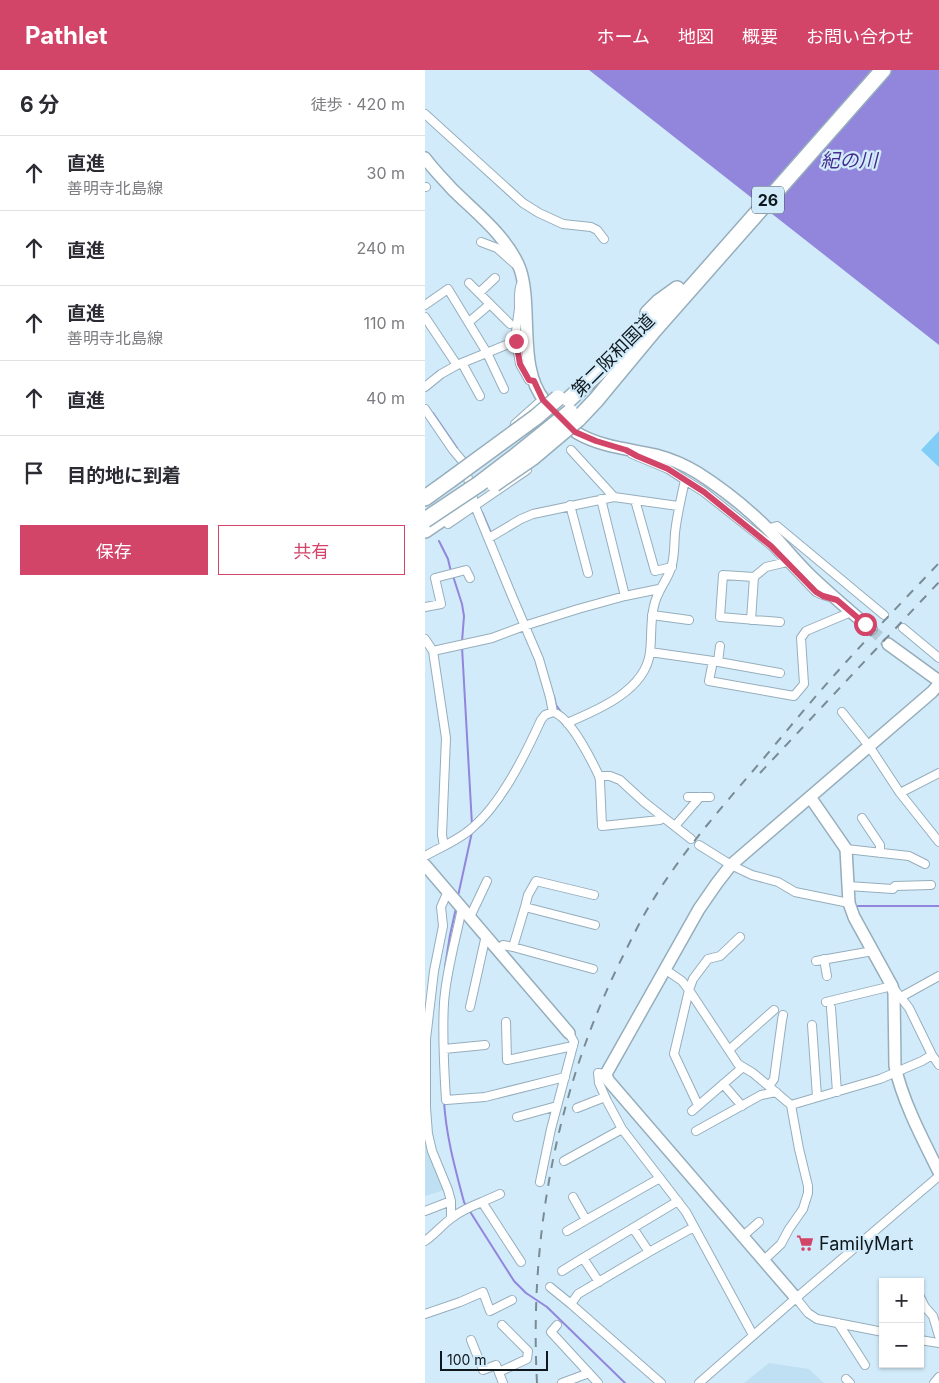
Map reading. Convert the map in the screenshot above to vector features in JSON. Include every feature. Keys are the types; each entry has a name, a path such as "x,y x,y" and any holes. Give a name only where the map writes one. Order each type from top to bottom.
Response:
{"highway":[{"name":"第二阪和国道","path":"425,520 479,484 513,458 595,382 870,70"},
{"name":"26","path":"595,382 654,330 883,70"},
{"name":"第二阪和国道","path":"425,508 474,476 505,452 565,411"},
{"name":"26","path":"425,498 536,417 565,411"},
{"name":"26","path":"425,530 470,505 533,457 565,411"}],"street":[{"path":"425,114 523,203 563,224 591,227 597,230 604,239"},
{"path":"427,163 504,242 521,274 525,295 529,361 534,381"},
{"path":"481,242 497,248 521,274"},
{"path":"521,274 516,341 520,364 529,380 534,381 596,441 681,464 745,507 811,576 871,629"},
{"path":"479,292 495,278"},
{"path":"469,283 510,324"},
{"path":"425,304 447,289 487,353 504,389"},
{"path":"469,322 490,304"},
{"path":"425,317 480,396"},
{"path":"425,387 441,374 459,364 516,341"},
{"path":"425,409 464,463 470,505 491,537 527,625 539,659 553,712"},
{"path":"425,490 493,442 565,411"},
{"path":"571,450 614,497"},
{"path":"626,450 668,469 704,492 771,546 816,592 837,600"},
{"path":"568,722 607,705 621,695 641,675 648,664 654,605 659,589 672,567 678,506 685,480"},
{"path":"491,537 533,514 601,499 614,497 678,506"},
{"path":"601,499 625,596"},
{"path":"635,500 655,571 672,567"},
{"path":"425,538 470,505"},
{"path":"570,505 588,573"},
{"path":"767,529 777,526 884,615"},
{"path":"751,620 754,578 767,567 787,562"},
{"path":"425,607 441,604 435,578 466,570 470,578"},
{"path":"754,578 723,575 720,617 780,622"},
{"path":"433,651 492,638 527,625 625,596 659,589"},
{"path":"720,646 709,681 794,696 804,684 801,638 803,634 851,612"},
{"path":"652,615 689,620"},
{"path":"903,628 939,658"},
{"path":"425,639 433,651 446,738 442,835 444,846"},
{"path":"879,1331 817,1319 812,1316 608,1080 606,1074 699,909 729,867 939,685 887,644"},
{"path":"650,652 780,673"},
{"path":"425,856 471,829 485,815 510,781 541,720 545,715 553,712 559,714 568,722 599,776 602,826 662,818"},
{"path":"843,712 869,746 900,793 939,842"},
{"path":"900,793 937,775 939,783"},
{"path":"599,776 610,776 620,780 662,818 691,839"},
{"path":"688,797 710,797"},
{"path":"675,826 699,797"},
{"path":"810,797 845,849 849,905 895,993 896,1071 924,1142 939,1172"},
{"path":"861,818 880,845 880,853"},
{"path":"699,844 729,867 778,882 795,892 849,905"},
{"path":"845,849 909,856 925,864"},
{"path":"425,865 569,1033 574,1042 540,1182"},
{"path":"470,917 487,881"},
{"path":"513,947 528,895 537,881 594,895"},
{"path":"848,886 893,889 895,886 931,885"},
{"path":"451,1218 451,1201 448,1190 432,1151 428,1134 426,1038 427,1014 443,926 441,907 456,901"},
{"path":"456,901 444,1001 446,1100 485,1097 565,1077"},
{"path":"525,907 595,925"},
{"path":"470,1007 486,936"},
{"path":"740,937 720,956 708,959 693,979 674,1054 695,1108 743,1067"},
{"path":"498,949 503,945 513,947 593,970"},
{"path":"827,976 820,960 873,951"},
{"path":"666,970 682,981 689,990 739,1064 753,1073 791,1105 808,1193 803,1209 781,1244 764,1260"},
{"path":"901,997 939,976"},
{"path":"892,986 915,1019 932,1055 939,1065"},
{"path":"837,1092 828,1005 892,986"},
{"path":"729,1050 774,1010"},
{"path":"769,1086 774,1079 783,1015"},
{"path":"506,1022 507,1060 573,1046"},
{"path":"812,1025 817,1097"},
{"path":"444,1049 485,1046"},
{"path":"791,1105 880,1079 922,1062 932,1055"},
{"path":"606,1074 598,1073 599,1082 623,1129 686,1212 753,1335"},
{"path":"723,1084 742,1106"},
{"path":"696,1131 761,1095 776,1092"},
{"path":"577,1108 605,1097"},
{"path":"517,1117 557,1106"},
{"path":"564,1161 623,1129"},
{"path":"699,1383 939,1176"},
{"path":"567,1231 661,1178"},
{"path":"425,1241 451,1218 468,1208 500,1194"},
{"path":"573,1197 586,1220"},
{"path":"425,1211 451,1201"},
{"path":"562,1271 678,1201"},
{"path":"482,1202 521,1262"},
{"path":"743,1236 759,1222"},
{"path":"571,1304 578,1294 695,1227"},
{"path":"633,1228 649,1252"},
{"path":"583,1258 599,1282"},
{"path":"550,1287 661,1383"},
{"path":"425,1314 483,1292 490,1311 512,1300"},
{"path":"924,1305 936,1315 939,1336"},
{"path":"838,1323 865,1365"},
{"path":"499,1372 527,1360 528,1351 502,1324"},
{"path":"557,1325 551,1332 598,1383"},
{"path":"471,1340 483,1370 496,1365 503,1383"},
{"path":"924,1341 939,1343"},
{"path":"562,1383 589,1373"},
{"path":"933,1383 939,1378"}],"shaded area":[{"path":"939,431 939,467 921,450"},
{"path":"425,1132 429,1151 444,1190 425,1196"},
{"path":"769,1363 809,1369 824,1383 744,1383"}],"water":[{"name":"紀の川","path":"589,70 939,70 939,345"}],"waterway":[{"path":"431,413 433,413 457,448"},
{"path":"482,512 491,533"},
{"path":"439,541 448,559 451,572"},
{"path":"453,576 464,616 462,642"},
{"path":"462,647 472,825"},
{"path":"554,696 556,705 561,712"},
{"path":"458,896 472,832"},
{"path":"855,906 939,906"},
{"path":"445,967 456,908"},
{"path":"444,1101 451,1152 466,1206"},
{"path":"469,1210 514,1281 526,1293 547,1307 625,1383"}],"tunnel":[{"path":"871,629 888,644"}],"railway":[{"path":"537,1383 538,1273 543,1217 552,1163 565,1109 581,1056 601,1004 624,954 653,900 703,830 828,682 939,563"},
{"path":"760,773 939,582"}],"place":[{"name":"FamilyMart","path":"805,1243"}],"route":[{"path":"516,341 520,364 529,380 534,381 543,400 575,432 626,450 668,469 704,492 771,546 816,592 837,600 865,624"}]}
